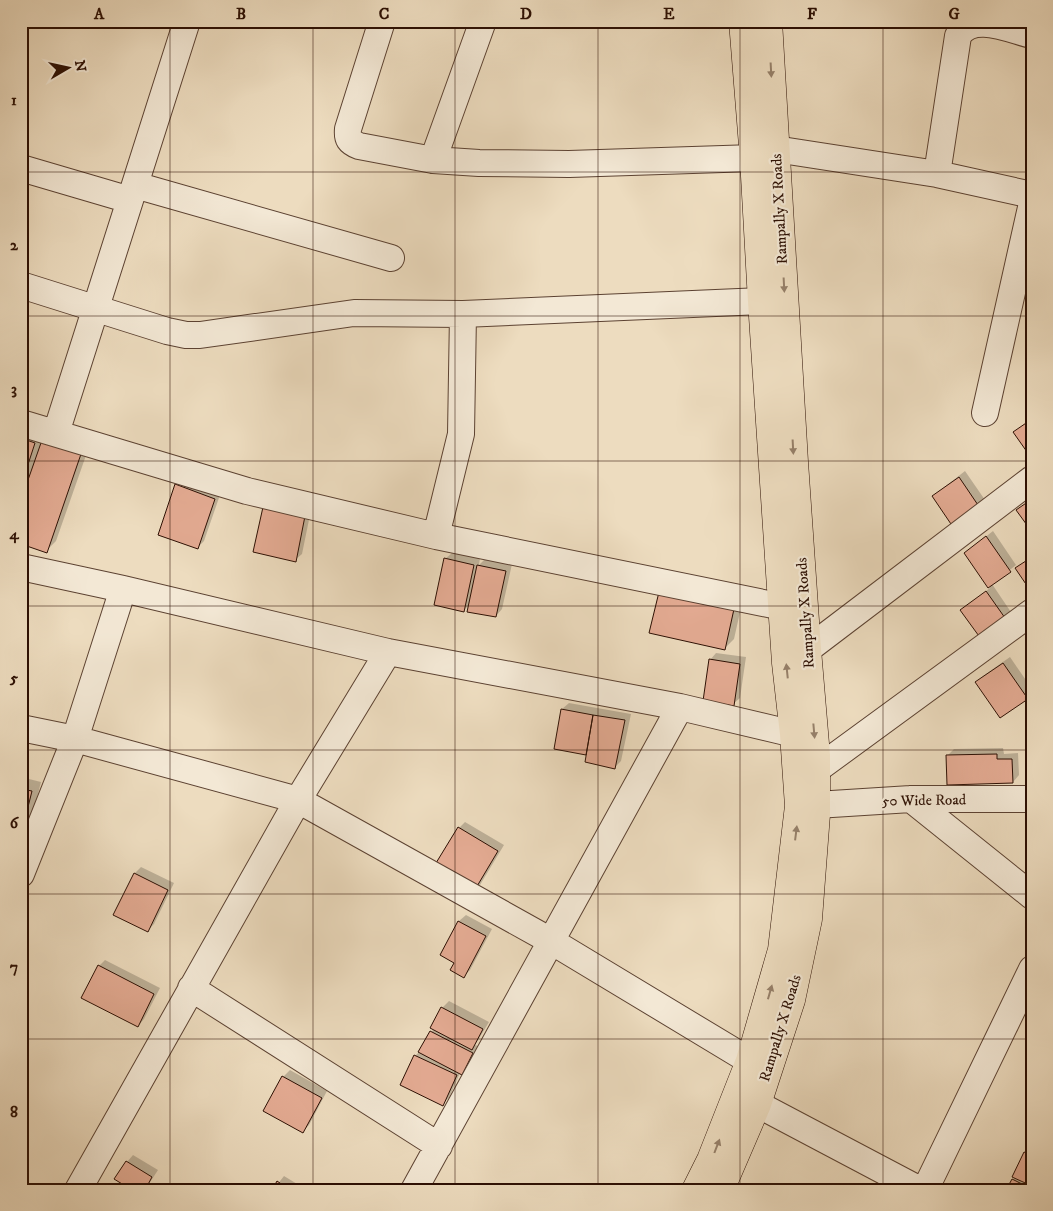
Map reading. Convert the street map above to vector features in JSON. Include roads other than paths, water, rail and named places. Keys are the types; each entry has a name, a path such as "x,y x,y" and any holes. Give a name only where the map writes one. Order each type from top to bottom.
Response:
{"main road":[{"path":"696,1190 711,1160 750,1061 782,950 799,806 794,734 786,663 762,301 765,153 742,21"},
{"name":"Rampally X Roads","path":"720,1190 757,1104 791,1000 808,919 816,805 816,756 765,153 768,21"}],"street":[{"path":"56,434 187,21"},
{"path":"382,21 348,129 347,138 351,143 359,146 433,160 479,163 569,164 765,153 937,174 1032,195"},
{"path":"433,160 482,21"},
{"path":"937,174 958,36 963,29 970,25 981,23 1032,36"},
{"path":"21,168 133,193 391,258"},
{"path":"985,412 1032,203"},
{"path":"21,285 186,335 200,335 354,313 463,314 762,301"},
{"path":"436,536 461,434 463,314"},
{"path":"21,423 247,491 436,536 783,607"},
{"path":"807,650 1032,479"},
{"path":"21,567 123,589 388,652 680,707 794,734"},
{"path":"21,874 75,739 123,589"},
{"path":"816,770 1032,612"},
{"path":"85,1187 191,988 298,800 388,652"},
{"path":"414,1190 680,707"},
{"path":"21,728 75,739 298,800 552,941 750,1061"},
{"path":"911,798 1032,896"},
{"name":"50 Wide Road","path":"816,805 911,798 1032,799"},
{"path":"925,1190 1032,969"},
{"path":"191,988 439,1146"},
{"path":"757,1104 920,1190"}]}
